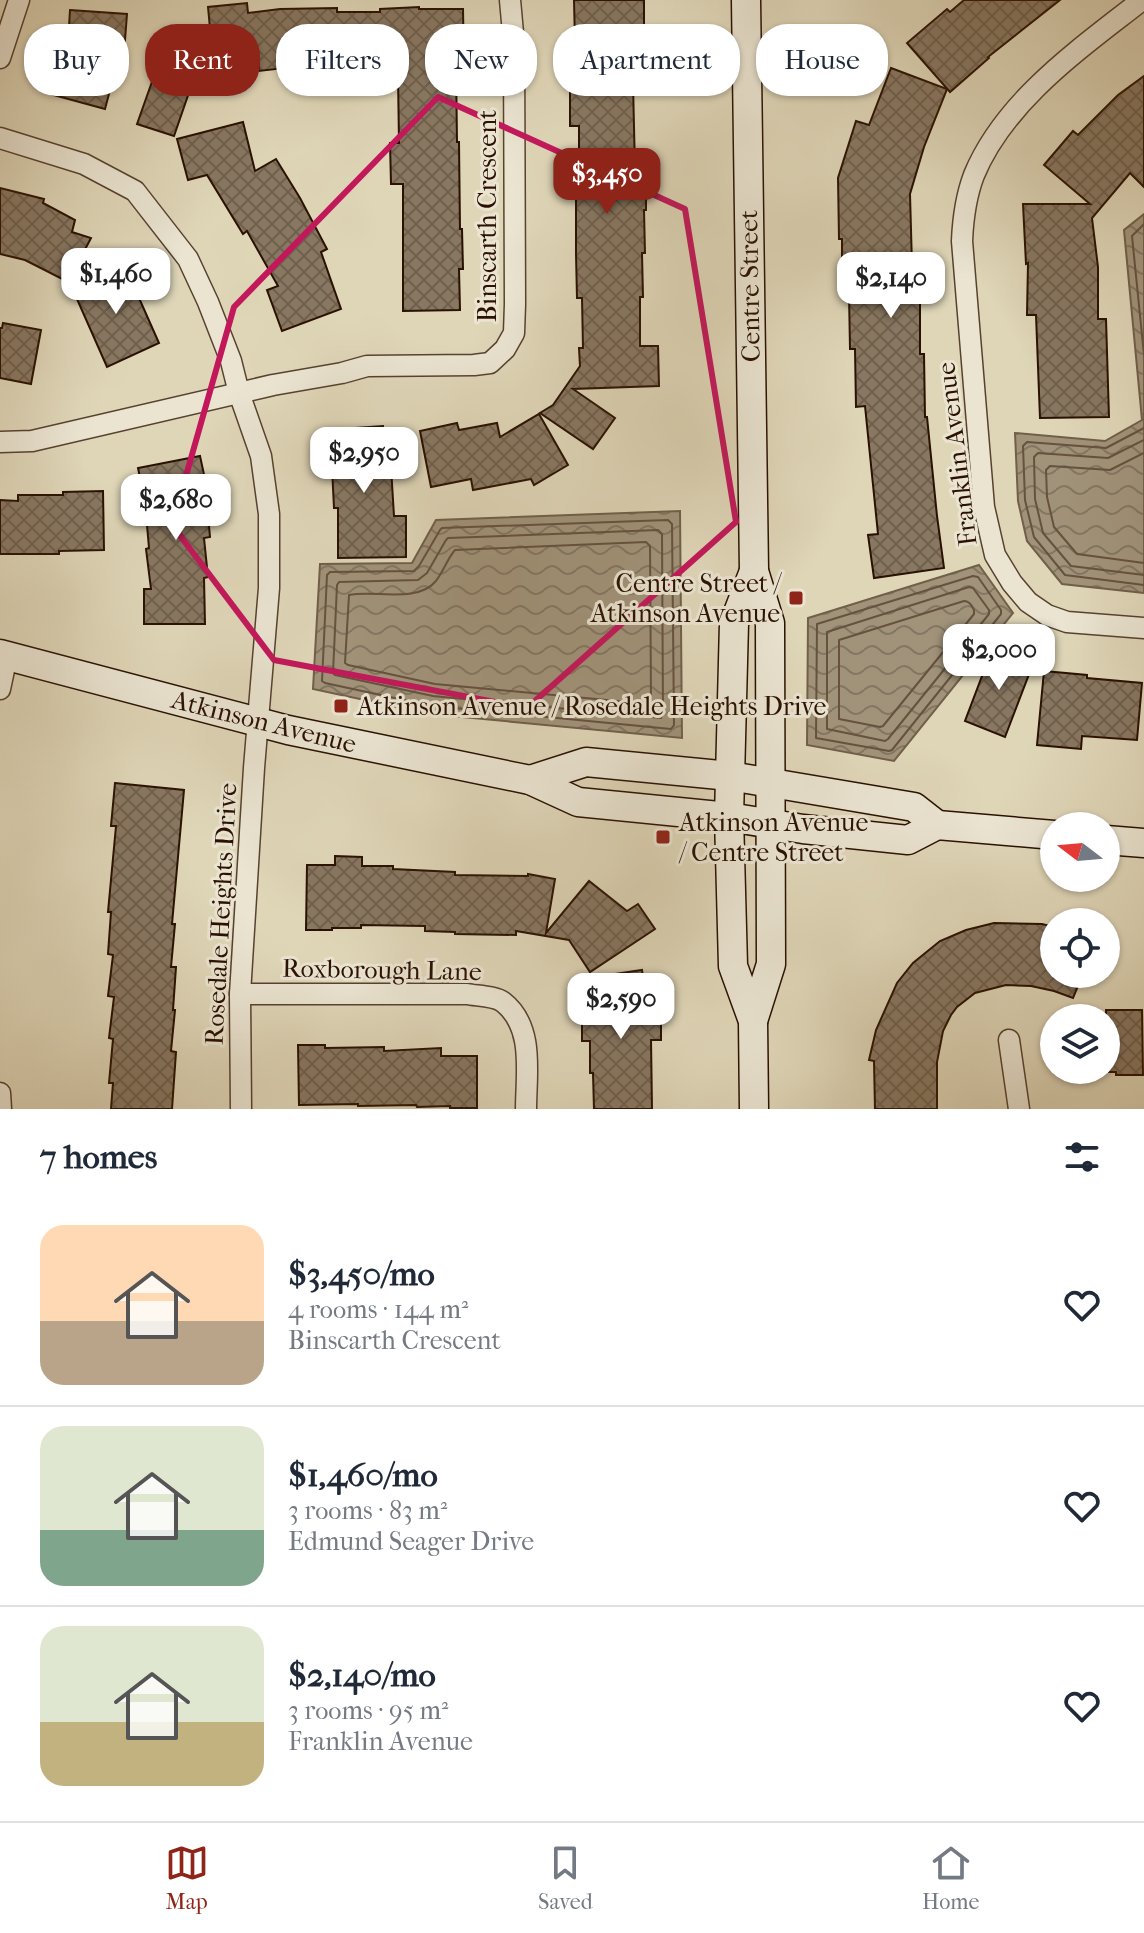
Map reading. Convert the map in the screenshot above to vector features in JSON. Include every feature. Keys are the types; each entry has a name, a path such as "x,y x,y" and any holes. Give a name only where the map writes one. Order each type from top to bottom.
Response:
{"main road":[{"name":"Centre Street","path":"746,0 754,571 770,623 771,964 753,1021 754,1109"},
{"name":"Centre Street","path":"753,1021 733,966 729,817 734,623 754,571"},
{"name":"Atkinson Avenue","path":"4,655 315,736 530,780 578,802 908,840 937,825 1040,834"},
{"name":"Atkinson Avenue","path":"530,780 586,762 730,776 914,807 937,825"},
{"path":"1120,841 1144,843"}],"street":[{"path":"0,58 19,0"},
{"name":"Binscarth Crescent","path":"0,442 32,441 367,366 490,363 505,349 514,333 514,44 510,0"},
{"name":"Franklin Avenue","path":"1142,0 1075,53 1023,100 1007,121 974,174 964,208 962,241 984,507 995,555 1028,602 1047,615 1067,622 1144,628"},
{"name":"Rosedale Heights Drive","path":"0,138 84,164 135,191 188,259 225,346 261,456 269,514 269,588 240,994 241,1109"},
{"path":"0,689 4,655"},
{"name":"Roxborough Lane","path":"240,994 467,994 502,1000 518,1020 526,1041 526,1109"},
{"path":"1009,1040 1019,1109"},
{"path":"0,1093 1,1109"}],"highlighted area":[{"path":"438,97 685,209 736,522 527,708 274,660 172,525 234,307"}],"water":[{"path":"1144,214 1144,593 1062,584 1027,541 1018,501 1015,433 1105,441 1142,420 1124,230"},
{"path":"680,511 682,738 430,714 313,689 320,564 412,563 436,520"},
{"path":"979,565 1013,613 894,761 807,745 808,618"}],"building":[{"path":"574,0 644,0 644,24 575,24"},
{"path":"964,0 1060,0 988,57 950,92 907,43 947,9 950,12"},
{"path":"247,3 248,13 280,9 337,8 337,12 380,12 380,9 419,7 463,9 463,24 425,24 425,96 456,96 463,269 459,269 460,310 403,311 403,184 391,184 390,143 399,143 398,96 409,96 409,24 276,24 276,69 260,71 260,24 210,24 208,7"},
{"path":"70,10 127,14 126,24 69,24"},
{"path":"891,68 947,89 924,147 910,194 913,301 920,301 925,417 944,568 874,578 868,535 878,534 865,406 856,407 855,349 850,349 849,294 842,294 838,178 856,121 869,125 880,96 888,96"},
{"path":"1144,76 1144,187 1130,173 1092,218 1098,267 1098,319 1106,319 1109,417 1040,418 1036,315 1027,315 1028,263 1023,204 1090,204 1044,165 1073,131 1078,135 1118,95"},
{"path":"57,96 108,96 105,109"},
{"path":"147,96 188,96 174,136 137,124"},
{"path":"570,96 633,96 635,170 646,170 640,346 658,346 659,386 573,389 615,418 593,449 540,413 553,405 580,366 579,348 583,348 582,298 577,298 576,254 579,126 570,126"},
{"path":"243,122 255,171 276,159 327,249 321,252 341,309 282,331 267,290 278,286 247,231 243,234 207,175 188,180 177,139"},
{"path":"0,188 44,199 43,203 75,220 72,232 91,238 68,282 25,260 0,254"},
{"path":"127,265 159,343 107,367 73,290"},
{"path":"3,323 41,330 31,384 0,378 0,328"},
{"path":"539,414 568,465 534,485 531,479 473,490 471,479 431,487 420,431 457,423 459,430 497,423 500,437"},
{"path":"383,426 386,468 391,467 394,516 406,516 406,557 338,558 338,508 334,508 327,430"},
{"path":"200,456 208,493 210,537 204,538 208,577 204,578 205,624 144,624 144,589 151,589 145,502 138,468"},
{"path":"103,491 104,550 0,554 0,500 18,501 18,495"},
{"path":"993,647 1031,662 1005,737 965,721"},
{"path":"1044,671 1142,683 1137,740 1082,736 1081,749 1037,745"},
{"path":"115,783 184,790 172,924 175,924 171,967 176,967 171,1051 176,1052 172,1109 111,1109 113,1083 109,1083 113,1039 109,1038 114,997 108,996 113,955 108,954 111,912 108,912 116,826 111,826"},
{"path":"335,856 362,857 362,866 455,872 455,875 528,874 555,879 546,933 589,881 627,911 638,904 655,929 590,972 569,940 516,931 516,935 455,934 425,931 425,926 361,925 361,928 306,930 307,865 335,865"},
{"path":"994,923 1040,924 1040,988 1006,985 975,993 957,1007 943,1031 937,1062 937,1109 875,1109 874,1061 869,1060 876,1030 897,983 913,963 940,941"},
{"path":"642,970 648,1012 661,1012 661,1040 651,1040 652,1109 594,1109 590,1041 582,1041 582,1012 594,1012 588,978"},
{"path":"1040,988 1077,988 1073,998"},
{"path":"1120,1010 1142,1010 1143,1075 1120,1075"},
{"path":"298,1045 384,1047 384,1051 441,1048 441,1056 477,1056 477,1108 299,1105"}],"place":[{"name":"Centre Street / Atkinson Avenue","path":"796,598"},
{"name":"Atkinson Avenue / Rosedale Heights Drive","path":"341,706"},
{"name":"Atkinson Avenue / Centre Street","path":"663,837"}]}
